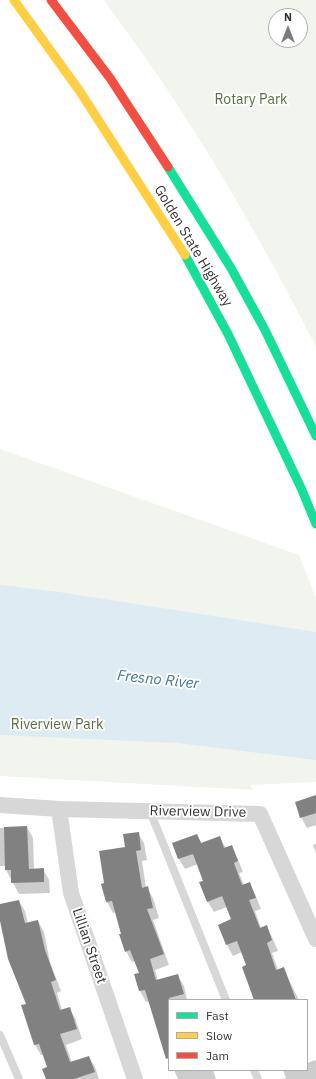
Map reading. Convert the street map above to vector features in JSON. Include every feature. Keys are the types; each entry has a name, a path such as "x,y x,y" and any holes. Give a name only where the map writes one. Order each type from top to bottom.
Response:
{"highway":[{"name":"Golden State Highway","path":"14,0 79,90 186,257 228,334 302,490 316,524"},
{"name":"Golden State Highway","path":"51,0 110,78 177,180 231,268 265,330 316,436"},
{"path":"67,6 110,78"}],"street":[{"name":"Riverview Drive","path":"0,805 59,809 260,814 316,939"},
{"name":"Lillian Street","path":"59,809 71,893 135,1079"}],"lane":[{"path":"150,811 226,999"},
{"path":"0,1035 19,1079"}],"green space":[{"name":"Rotary Park","path":"104,0 316,0 316,347 242,209 159,77"},
{"name":"Riverview Park","path":"0,449 299,555 316,598 316,782 250,785 253,790 0,776"}],"water":[{"name":"Fresno River","path":"0,585 59,592 316,632 316,760 177,743 0,735"}],"building":[{"path":"316,795 316,813 300,818 295,802"},
{"path":"27,826 29,869 44,868 44,882 11,883 11,870 5,870 4,827"},
{"path":"139,832 141,850 136,851 142,888 148,886 153,908 147,909 164,954 150,959 156,980 178,974 184,994 168,999 168,1058 166,1059 145,990 139,991 134,974 139,973 130,950 125,952 119,934 121,934 112,901 106,902 101,884 104,883 99,851 125,847 123,834"},
{"path":"197,834 201,843 220,836 224,848 232,845 238,861 234,863 242,885 250,882 256,898 249,900 260,928 267,925 272,940 267,943 276,970 284,967 296,999 254,999 242,967 246,965 237,941 226,945 218,925 231,919 222,896 207,902 199,882 203,881 193,854 178,859 172,843"},
{"path":"19,900 25,923 38,920 45,950 56,980 51,982 60,1010 70,1007 77,1029 60,1034 70,1062 89,1056 95,1072 74,1079 46,1079 42,1069 47,1067 39,1044 34,1045 21,1005 26,1004 8,959 0,921 0,904"}],"traffic: fast":[{"path":"168,167 231,268 265,330 316,436"},
{"path":"185,255 228,334 302,490 316,524"}],"traffic: slow":[{"path":"14,0 79,90 185,255"}],"traffic: jam":[{"path":"51,0 110,78 168,167"}]}
